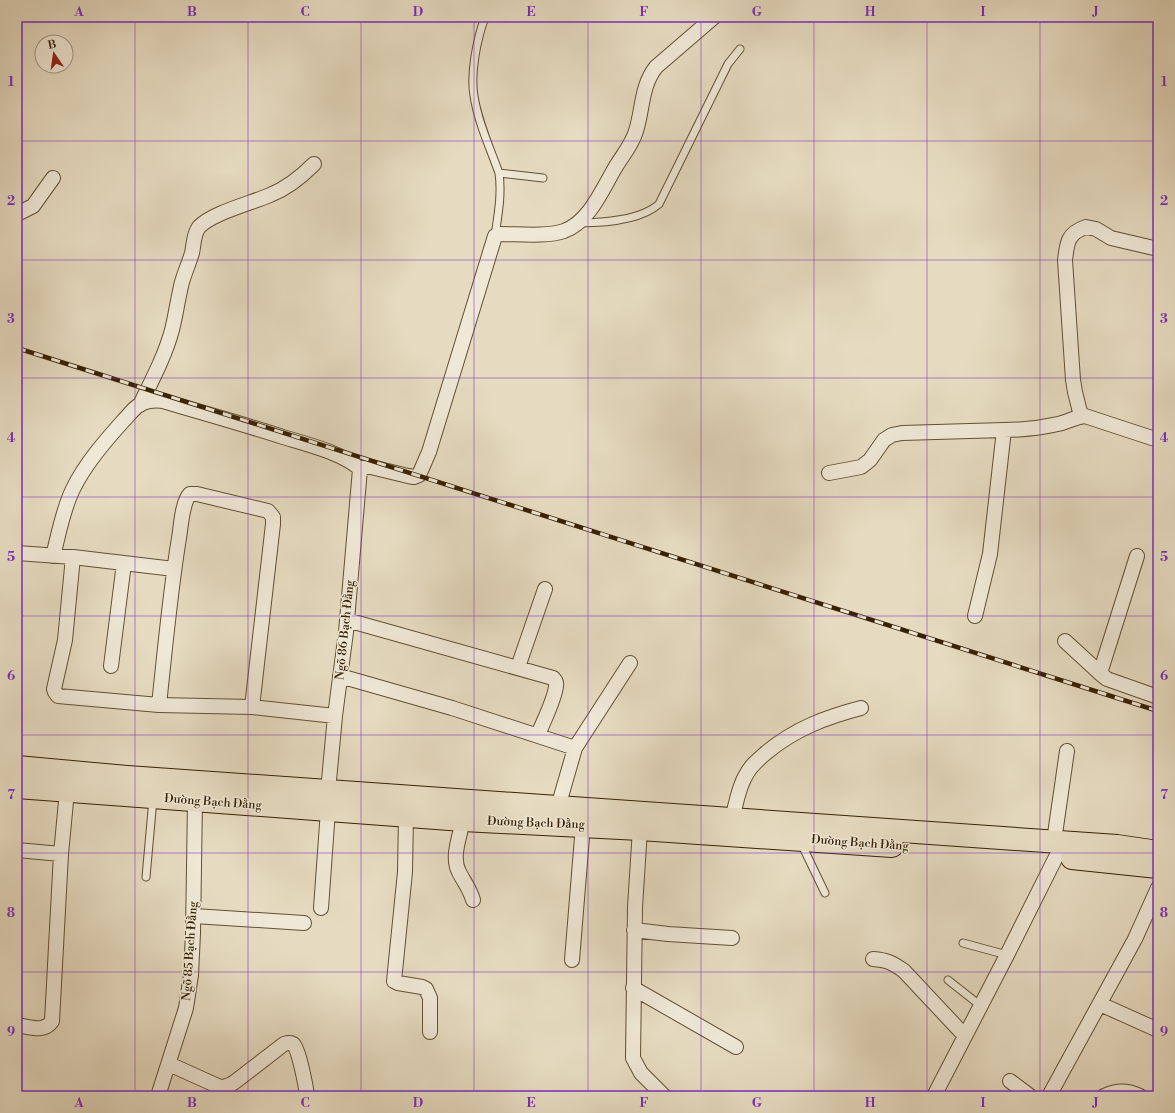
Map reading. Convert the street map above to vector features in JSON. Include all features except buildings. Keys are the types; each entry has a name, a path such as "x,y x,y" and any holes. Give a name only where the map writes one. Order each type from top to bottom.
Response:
{"highway":[{"name":"Đường Bạch Đằng","path":"17,768 157,792 196,801 328,801 558,807 732,819 1055,849"},
{"name":"Đường Bạch Đằng","path":"17,787 66,791 157,792 328,801 406,815 463,820 583,825 799,839 1055,849"},
{"path":"1055,849 1117,846 1158,852"},
{"path":"1055,849 1091,859 1158,867"}],"street":[{"path":"140,405 152,401 163,401 307,444 340,456 351,462 360,470 366,467 371,467 408,476 414,477 418,475 428,452 495,236 500,234 558,233 577,223 595,202 632,142 638,122 645,86 651,73 714,17"},
{"path":"52,556 68,503 78,480 120,424 140,405 167,346 182,281 192,253 197,230 204,223 223,213 272,195 288,187 304,175 314,164"},
{"path":"17,214 33,206 53,178"},
{"path":"1082,416 1073,380 1065,260 1068,241 1072,234 1086,226 1096,229 1111,238 1158,248"},
{"path":"829,473 860,467 870,460 884,440 892,435 902,432 1021,430 1046,427 1082,416 1093,417 1158,440"},
{"path":"975,616 990,554 1004,430"},
{"name":"Ngõ 86 Bạch Đằng","path":"321,908 335,716 347,620 360,470"},
{"path":"159,705 174,569 187,497 190,494 196,494 268,511 273,517 274,524 252,707"},
{"path":"17,553 73,557 174,569"},
{"path":"1102,675 1101,670 1137,556"},
{"path":"73,557 64,640 54,688 58,696 159,705 252,707 335,716"},
{"path":"111,666 124,563"},
{"path":"518,667 545,589"},
{"path":"347,620 553,678 557,685 555,693 538,735"},
{"path":"1065,641 1107,680 1158,697"},
{"path":"558,807 575,748 630,663"},
{"path":"340,676 452,708 575,748"},
{"path":"732,819 742,783 746,775 753,764 777,743 826,717 861,708"},
{"path":"934,1096 1007,955 1055,849 1067,751"},
{"path":"17,1025 43,1028 48,1026 52,1021 66,791"},
{"name":"Ngõ 85 Bạch Đằng","path":"158,1096 186,1008 191,975 194,916 196,801"},
{"path":"406,815 405,872 394,981 426,989 430,998 430,1032"},
{"path":"463,820 456,861 458,871 468,887 473,900"},
{"path":"572,960 583,825"},
{"path":"640,829 634,930 633,1058 641,1073 664,1096"},
{"path":"17,850 61,854"},
{"path":"1049,1096 1135,939 1158,888"},
{"path":"194,916 304,923"},
{"path":"634,930 668,934 732,938"},
{"path":"873,959 883,959 893,963 904,971 965,1036"},
{"path":"633,988 736,1047"},
{"path":"1100,1004 1158,1030"},
{"path":"169,1064 220,1087 224,1087 236,1082 284,1044 290,1043 297,1049 307,1096"},
{"path":"1010,1081 1030,1096"},
{"path":"1104,1096 1112,1092 1123,1091 1140,1096"}],"lane":[{"path":"485,17 478,43 474,78 474,96 499,173 500,192 495,236"},
{"path":"577,223 607,221 642,214 653,209 658,204 728,64 740,49"},
{"path":"499,173 543,178"},
{"path":"146,877 157,792"},
{"path":"799,839 825,893"},
{"path":"963,943 1007,955"},
{"path":"948,980 981,1006"}],"railway":[{"path":"17,348 1158,711"}]}
